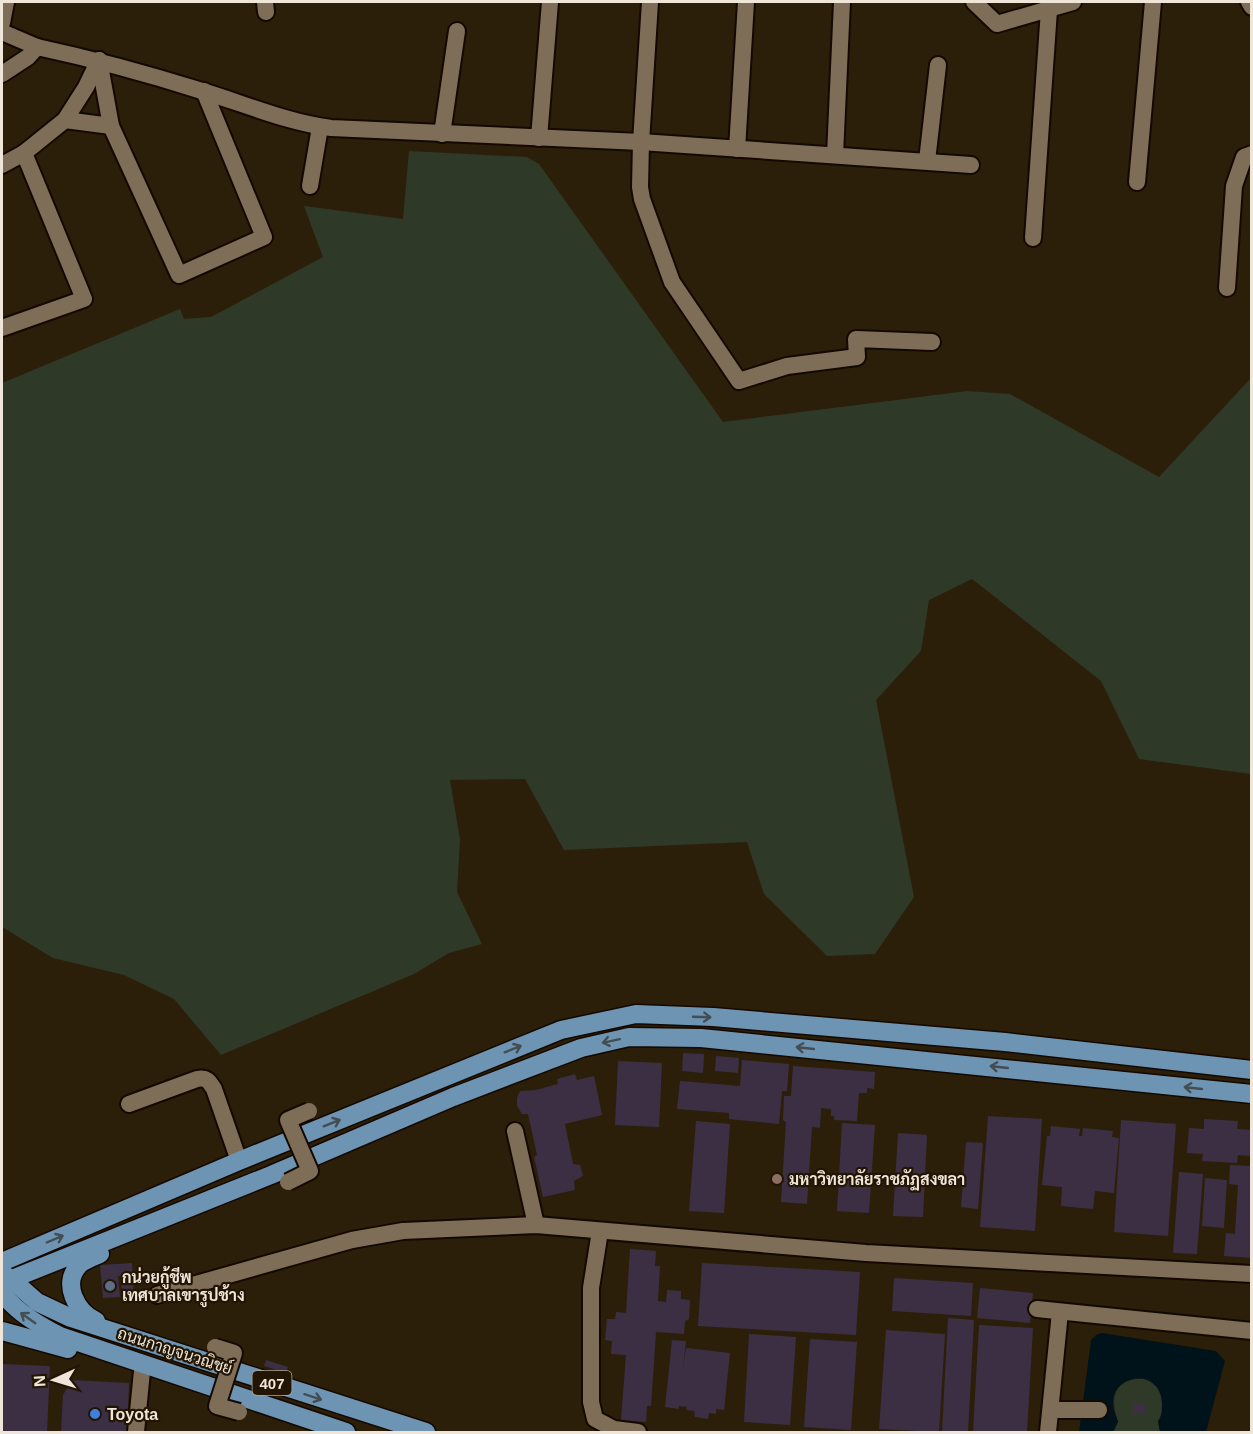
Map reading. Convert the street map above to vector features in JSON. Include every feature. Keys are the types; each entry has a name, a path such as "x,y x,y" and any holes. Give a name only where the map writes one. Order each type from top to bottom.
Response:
{"main road":[{"path":"2,1262 239,1161 561,1030 636,1014 713,1017 1005,1042 1251,1070"},
{"path":"4,1282 463,1093 581,1048 629,1037 701,1038 1251,1094"},
{"path":"118,1332 82,1313 77,1307 71,1282 79,1265 89,1258 190,1214 217,1196"},
{"name":"ถนนกาญจนวณิชย์","path":"4,1282 37,1302 71,1318 426,1432"},
{"name":"ถนนกาญจนวณิชย์","path":"4,1282 15,1309 32,1322 60,1336 200,1385 346,1432"},
{"path":"2,1331 200,1385"}],"street":[{"path":"2,23 6,2"},
{"path":"539,138 550,2"},
{"path":"650,2 641,142 642,199 672,282 739,381 787,366 857,357 856,339 932,342"},
{"path":"737,149 746,2"},
{"path":"835,155 842,2"},
{"path":"974,2 997,24 1073,2"},
{"path":"1137,182 1153,2"},
{"path":"1249,2 1251,7"},
{"path":"1033,238 1049,10"},
{"path":"442,134 457,31"},
{"path":"2,32 37,47 99,60 302,124 320,127 641,142 971,165"},
{"path":"2,74 28,57 37,47"},
{"path":"2,165 24,153 65,120 86,87 99,60"},
{"path":"99,60 111,126 179,275 264,237 204,92"},
{"path":"927,161 938,65"},
{"path":"65,120 111,126"},
{"path":"310,186 320,127"},
{"path":"2,328 84,299 24,153"},
{"path":"1227,288 1234,186 1244,157 1251,154"},
{"path":"129,1104 197,1079 209,1080 239,1161"},
{"path":"288,1182 310,1171 288,1120 309,1111"},
{"path":"514,1131 536,1225"},
{"path":"157,1295 362,1238 403,1231 536,1225 866,1253 1251,1274"},
{"path":"600,1231 591,1288 591,1402 595,1419 614,1429 638,1432"},
{"path":"1037,1309 1251,1331"},
{"path":"1048,1432 1060,1311"},
{"path":"215,1347 234,1353 217,1406 238,1412"},
{"path":"136,1432 142,1371"},
{"path":"1051,1410 1099,1410"}],"green space":[{"path":"409,151 527,157 539,164 723,422 967,391 1010,394 1159,477 1251,378 1251,774 1139,759 1101,681 972,579 929,600 921,651 876,700 914,897 875,954 827,956 764,894 747,842 564,850 525,779 450,780 460,839 457,892 482,944 449,953 414,974 221,1055 174,999 124,975 53,958 2,927 2,383 180,309 184,319 211,317 323,257 304,206 403,219"},
{"path":"1136,1379 1152,1381 1162,1397 1163,1410 1158,1421 1160,1432 1113,1432 1118,1422 1114,1401 1117,1389 1128,1381"}],"shaded area":[{"path":"1102,1333 1216,1351 1225,1361 1206,1432 1160,1432 1158,1421 1162,1404 1160,1392 1154,1384 1137,1378 1120,1386 1115,1394 1113,1406 1118,1422 1113,1432 1079,1432 1091,1340"}],"building":[{"path":"683,1053 704,1054 703,1073 682,1071"},
{"path":"716,1056 739,1058 738,1073 715,1071"},
{"path":"742,1060 789,1064 787,1091 782,1091 779,1124 729,1119 729,1113 677,1109 680,1081 740,1086"},
{"path":"618,1061 662,1063 659,1127 615,1125"},
{"path":"793,1066 875,1072 874,1089 867,1088 867,1093 859,1093 857,1121 834,1120 834,1116 831,1116 831,1109 821,1108 820,1128 812,1127 807,1204 781,1202 786,1122 783,1120 784,1096 791,1096"},
{"path":"575,1074 577,1080 594,1076 602,1115 565,1124 573,1164 580,1165 583,1176 574,1181 575,1190 543,1197 528,1114 522,1114 517,1106 517,1098 520,1091 536,1090 558,1084 557,1079"},
{"path":"988,1116 1042,1119 1035,1231 980,1227"},
{"path":"1204,1119 1238,1121 1237,1129 1252,1130 1252,1156 1238,1155 1237,1163 1202,1161 1203,1154 1187,1153 1189,1128 1204,1129"},
{"path":"1121,1120 1176,1124 1168,1236 1114,1232"},
{"path":"696,1121 730,1124 724,1213 689,1211"},
{"path":"842,1123 875,1125 869,1213 837,1211"},
{"path":"1051,1126 1080,1129 1079,1136 1082,1136 1083,1128 1113,1131 1112,1137 1119,1138 1114,1193 1095,1191 1093,1209 1061,1206 1062,1187 1042,1185 1047,1136 1050,1136"},
{"path":"898,1133 927,1135 923,1217 893,1216"},
{"path":"966,1142 983,1143 978,1209 961,1207"},
{"path":"1230,1165 1252,1166 1252,1258 1224,1256 1226,1233 1235,1234 1238,1185 1229,1184"},
{"path":"1179,1172 1203,1174 1197,1254 1173,1253"},
{"path":"1205,1178 1227,1180 1224,1228 1202,1226"},
{"path":"630,1249 656,1251 655,1266 660,1266 658,1301 666,1302 667,1290 681,1291 681,1299 690,1300 689,1319 685,1321 684,1334 656,1332 651,1406 647,1406 646,1422 621,1420 626,1355 611,1354 612,1341 605,1340 607,1319 615,1319 616,1312 626,1313"},
{"name":"กน่วยกู้ชีพ เทศบาลเขารูปช้าง","path":"132,1263 133,1275 118,1276 120,1297 103,1298 100,1265"},
{"path":"702,1263 860,1272 856,1335 698,1326"},
{"name":"กน่วยกู้ชีพ เทศบาลเขารูปช้าง","path":"133,1277 134,1298 122,1298 121,1278"},
{"path":"894,1278 973,1283 971,1316 892,1311"},
{"path":"980,1288 1033,1293 1030,1323 977,1318"},
{"path":"948,1318 974,1320 968,1432 942,1432"},
{"path":"979,1325 1033,1328 1027,1432 973,1432"},
{"path":"886,1330 945,1334 939,1432 879,1429"},
{"path":"749,1334 796,1337 790,1425 744,1422"},
{"path":"810,1339 857,1342 851,1430 804,1427"},
{"path":"672,1340 686,1341 683,1368 686,1348 730,1353 724,1410 716,1409 716,1414 709,1413 708,1419 695,1417 694,1411 686,1410 687,1407 679,1406 679,1409 665,1407"},
{"path":"266,1360 288,1367 286,1373 264,1366"},
{"path":"2,1364 50,1366 47,1432 2,1432"},
{"name":"Toyota","path":"72,1380 129,1383 127,1432 61,1432 63,1395"},
{"path":"1133,1403 1145,1403 1145,1413 1133,1413"}],"place":[{"name":"มหาวิทยาลัยราชภัฏสงขลา","path":"777,1179"},
{"name":"กน่วยกู้ชีพ เทศบาลเขารูปช้าง","path":"110,1286"},
{"name":"Toyota","path":"95,1414"}]}
